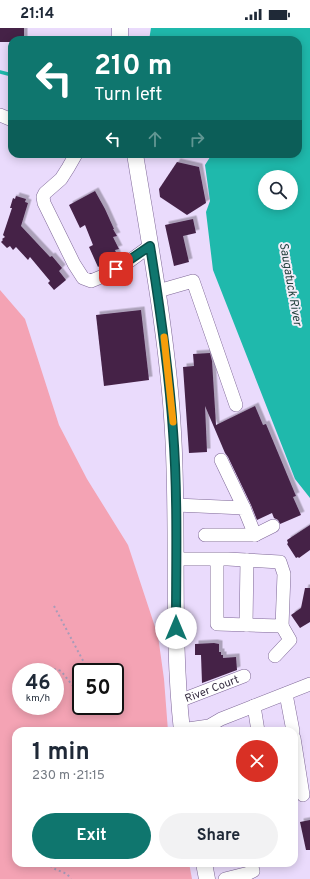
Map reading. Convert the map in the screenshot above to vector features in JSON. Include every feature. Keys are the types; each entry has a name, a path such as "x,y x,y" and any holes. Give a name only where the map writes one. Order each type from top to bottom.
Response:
{"main road":[{"path":"136,158 158,291 172,407 176,505 176,642 181,727"},
{"path":"205,867 207,879"}],"street":[{"path":"66,158 68,168"},
{"path":"74,158 61,178 45,192 43,197 44,203 74,264 83,278 91,280 108,274 150,246"},
{"path":"158,291 193,281 236,405"},
{"path":"221,460 255,535"},
{"path":"176,505 244,508"},
{"path":"205,535 255,535 273,526"},
{"path":"176,558 280,562 284,574 282,626 290,640 275,656"},
{"path":"217,559 217,624 282,626"},
{"path":"246,626 247,560"},
{"name":"River Court","path":"179,701 244,676"},
{"path":"202,727 222,725 254,706 310,684"},
{"path":"286,694 292,727"},
{"path":"254,706 257,727"},
{"path":"298,767 302,796"},
{"path":"225,879 249,874 253,871 252,867"}],"path":[{"path":"54,606 84,663"},
{"path":"64,675 72,685"},
{"path":"52,867 67,874 71,879"}],"shaded area":[{"path":"0,290 25,319 59,425 87,479 128,545 158,636 164,679 168,727 12,727 12,867 190,867 192,879 0,879"}],"water":[{"name":"Saugatuck River","path":"151,28 310,28 310,498 295,479 213,270 206,212 210,201 205,165 209,158 302,158 302,36 150,36"}],"building":[{"path":"0,28 24,28 24,36 8,36 8,42 0,42"},
{"path":"177,162 199,167 206,203 187,215 160,197 159,189"},
{"path":"95,191 117,236 113,237 119,249 115,250 119,259 103,268 101,265 98,267 89,247 93,245 85,225 80,228 69,205"},
{"path":"16,196 26,199 25,202 28,203 21,226 50,257 52,256 62,268 59,271 66,280 54,290 48,283 50,281 30,257 28,260 16,247 13,250 10,246 7,248 1,242 5,237 3,235 12,208 10,208 13,198 15,199"},
{"path":"193,219 196,233 183,236 189,262 174,266 165,225"},
{"path":"141,310 149,380 104,386 96,315"},
{"path":"210,353 212,361 216,425 255,406 263,425 266,424 296,496 293,497 301,515 280,524 278,520 274,518 272,513 257,520 225,453 205,406 207,452 189,453 183,367 194,366 193,354"},
{"path":"310,525 310,550 299,558 296,558 287,544 287,540"},
{"path":"305,588 310,588 310,622 300,628 291,615 301,608"},
{"path":"195,644 219,644 219,652 223,655 223,658 236,657 237,670 202,683 201,655 195,655"},
{"path":"310,820 310,850 306,850 300,822"}],"waterway":[{"path":"0,72 8,74"}],"slow traffic":[{"path":"164,337 173,422"}],"route":[{"path":"116,269 150,246 164,340 173,433 176,484 176,628"}]}
